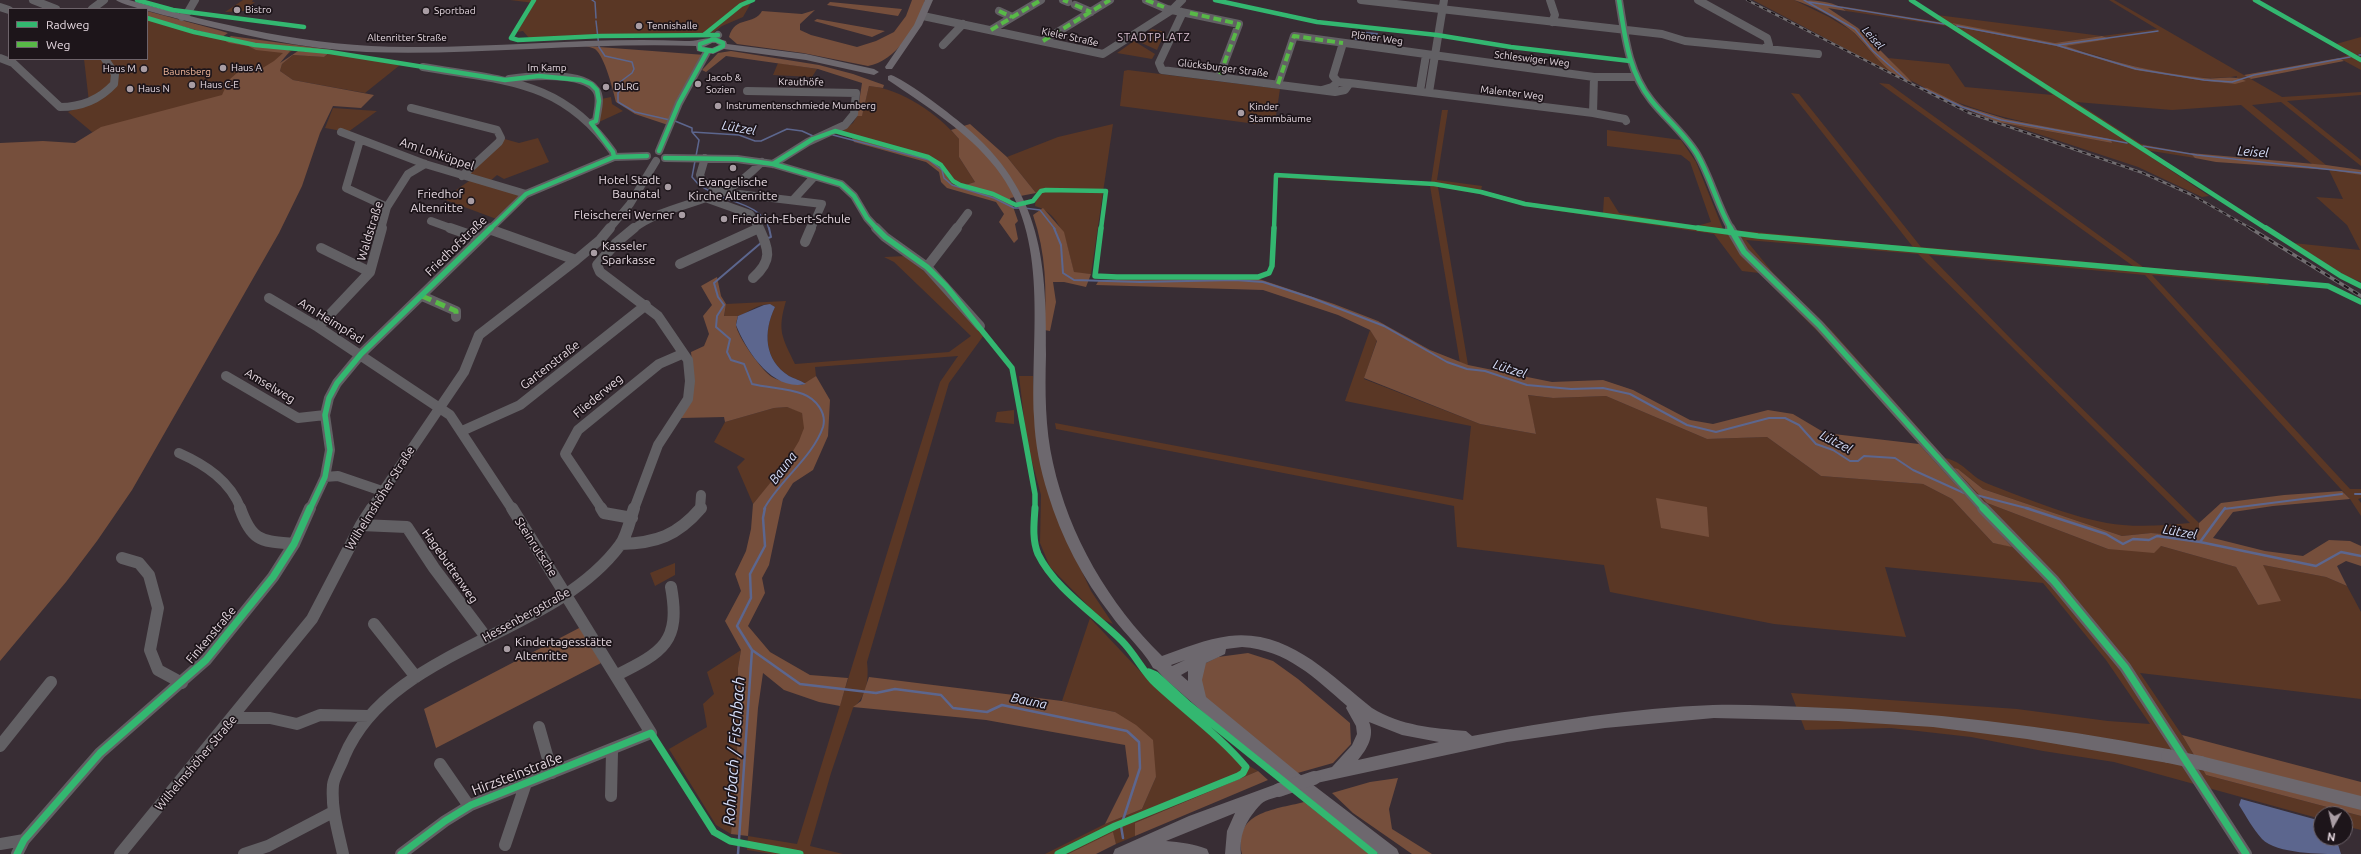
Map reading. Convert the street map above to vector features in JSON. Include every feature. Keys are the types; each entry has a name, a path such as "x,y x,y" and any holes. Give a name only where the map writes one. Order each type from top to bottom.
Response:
{"main road":[{"name":"Altenritter Straße","path":"120,0 250,34 316,45 365,49 522,46 607,42 700,44 716,37 723,42 723,46"},
{"path":"889,68 923,16 929,0"},
{"path":"700,44 700,49 707,52 723,46 799,56 874,72 882,68 889,68 895,72 891,78"},
{"path":"874,72 873,76 877,79 891,78 959,124 980,144 1001,168 1018,198 1026,216 1036,252 1040,290 1040,417 1045,453 1054,490 1071,537 1096,585 1126,628 1158,664 1201,705 1333,811 1391,854"},
{"path":"1158,664 1218,644 1256,642 1277,648 1299,659 1368,713 1395,727 1434,736 1480,739"},
{"path":"1169,674 1215,651 1252,646 1277,652 1321,681 1352,706 1362,717 1364,732 1362,743 1355,755 1336,773"},
{"path":"1201,658 1194,670 1193,678 1201,705"},
{"path":"1127,851 1194,821 1314,778 1480,739 1552,727 1705,711 1820,713 1945,721 2086,741 2168,756 2361,803"},
{"path":"1233,854 1233,829 1240,817 1256,800"},
{"path":"1127,851 1179,849 1201,854"}],"street":[{"path":"33,0 53,8"},
{"path":"93,8 104,0"},
{"path":"182,16 192,7 195,0"},
{"path":"991,30 1041,0"},
{"path":"1043,41 1110,0"},
{"path":"1146,0 1172,10 1239,24 1220,77"},
{"name":"Kieler Straße","path":"923,16 1104,54 1172,10 1182,0"},
{"path":"1361,0 1662,34 1685,41 1818,54"},
{"path":"1322,90 1332,87 1338,82 1429,92 1444,0"},
{"path":"1550,0 1555,15 1552,22"},
{"path":"1619,0 1630,61 1636,77 1651,100 1696,152 1706,171 1722,214 1744,252 1819,324 1962,486 2054,581 2125,668 2246,854"},
{"path":"1698,0 1762,34 1769,41 1765,48"},
{"path":"1069,2 1091,12"},
{"path":"999,12 1012,17"},
{"name":"Glücksburger Straße","path":"1181,12 1182,14 1159,66 1168,72 1341,92 1350,83"},
{"path":"943,45 963,24"},
{"path":"1278,84 1294,36 1343,43"},
{"name":"Plöner Weg","path":"1338,82 1333,76 1343,43 1426,55"},
{"path":"656,158 671,126 682,96 707,52"},
{"path":"1420,91 1426,55"},
{"name":"Schleswiger Weg","path":"1426,55 1594,77 1636,77"},
{"path":"0,58 13,63 60,107 65,108 93,99 114,84 115,74 106,60"},
{"path":"423,67 505,80 542,90 556,96 591,123 614,152 614,157 762,162 841,184 854,196 867,218 886,237 927,267 946,286 980,326"},
{"name":"Im Kamp","path":"505,80 513,78 564,77 584,81 593,85 598,94 596,120 591,123"},
{"path":"1593,113 1594,77"},
{"name":"Krauthöfe","path":"747,91 856,93 853,118 835,131 817,137 773,164"},
{"name":"Malenter Weg","path":"1429,92 1593,113 1624,118 1626,121"},
{"path":"410,108 497,130 501,138 499,142 462,176"},
{"name":"Am Lohküppel","path":"341,132 425,164 526,194"},
{"path":"360,140 346,188 388,207"},
{"path":"656,158 665,152 659,151"},
{"name":"Friedhofstraße","path":"337,383 361,354 526,194 614,157"},
{"name":"Wilhelmshöher Straße","path":"120,854 312,620 361,525 382,491 464,372 479,335 600,240 630,204 656,158"},
{"path":"699,159 700,175 702,180 715,195 750,214 765,241 768,260 764,270 753,278"},
{"path":"600,240 614,244 656,214 715,195 744,181 762,162"},
{"name":"Waldstraße","path":"318,326 370,272 388,207 408,174 425,164"},
{"path":"793,200 814,177"},
{"path":"715,195 793,200 822,204 805,242"},
{"path":"927,267 968,213"},
{"name":"Friedhofstraße","path":"431,221 479,238"},
{"path":"680,264 759,228"},
{"path":"489,229 576,260"},
{"name":"Hessenbergstraße","path":"343,854 333,812 333,784 348,748 369,716 389,697 416,677 486,637 567,594 600,567 621,544 632,518 658,445 688,399 690,382 688,360 682,354 676,338 667,326 646,305 604,276 597,269 597,265 614,244"},
{"name":"Waldstraße","path":"322,248 370,272"},
{"path":"422,296 456,311 456,317"},
{"name":"Am Heimpfad","path":"269,298 318,326 438,408"},
{"name":"Gartenstraße","path":"462,432 520,405 646,305"},
{"name":"Fliederweg","path":"632,518 604,513 564,454 578,430 659,364 682,354"},
{"name":"Amselweg","path":"226,376 298,418 325,415"},
{"name":"Finkenstraße","path":"17,854 24,840 100,754 182,683 206,660 258,594 294,544 325,477 330,450 325,415 329,398 337,383"},
{"name":"Steinrutsche","path":"438,408 450,415 462,432 567,594 651,733"},
{"path":"179,453 194,460 220,478 233,494 252,534 263,541 294,544"},
{"path":"325,477 338,476 382,491"},
{"path":"621,544 648,543 667,536 688,523 701,508 702,495"},
{"name":"Hagebuttenweg","path":"361,525 407,527 434,568 486,637"},
{"path":"122,558 140,563 149,575 158,608 150,650 158,670 182,683"},
{"path":"617,675 652,659 669,641 674,628 675,601 671,586"},
{"path":"374,624 416,677"},
{"path":"0,746 51,682"},
{"path":"233,718 270,718 297,724 320,715 350,714 369,716"},
{"name":"Hirzsteinstraße","path":"539,727 552,773"},
{"name":"Hirzsteinstraße","path":"401,854 469,806 526,782 612,752 651,733"},
{"path":"610,796 612,752"},
{"name":"Hirzsteinstraße","path":"440,764 469,806"},
{"name":"Hirzsteinstraße","path":"505,845 526,782"},
{"path":"244,854 268,846 333,812"},
{"path":"0,844 24,840"}],"green space":[{"path":"243,0 253,0 252,2 255,2 244,11 225,12"},
{"path":"510,0 752,1 743,17 722,26 713,33 529,38 523,31 517,32 534,3"},
{"path":"1753,0 1794,0 1829,17 1852,31 1874,55 1899,77"},
{"path":"1908,0 1914,0 1937,15 2102,36 2157,29 2109,0 2114,0 2282,97 2361,92 2361,95 2287,101 2361,160 2361,166 2281,102 2252,105 2326,165 2312,164 2241,105 2172,110 2076,102 2141,144 2190,153 2195,158 2139,149 2209,196 2202,197 2138,167 2008,124 2112,143 2111,139 2034,124 1984,111 1935,93 1912,81 1888,58 1949,64 1965,87 2053,95 1947,26 1846,11 1841,6 1940,22","holes":["1953,24 2055,43 2102,36 2109,39 2065,46 2150,70 2195,77 2216,78 2237,76 2235,84 2135,70 2056,46 1958,27"]},
{"path":"2251,0 2258,0 2336,44 2361,37 2361,53 2357,55 2361,57 2361,70 2339,58 2348,55"},
{"name":"Baunsberg","path":"148,19 172,27 293,50 220,108 92,132 68,112 89,102 84,60 148,60"},
{"path":"1152,29 1165,32 1157,50 1135,40"},
{"path":"1134,41 1155,54 1152,59 1117,53"},
{"path":"329,53 400,65 365,93 293,80 280,71 282,64 293,55 324,57"},
{"path":"778,63 817,69 812,77 773,75"},
{"path":"1128,70 1280,89 1275,122 1256,124 1120,106 1124,71"},
{"path":"1879,83 1889,84 2143,267 2261,277 2269,285 2152,275 2350,489 2361,489 2361,498 2358,499 2361,503 2361,516 2350,499 2145,275 1929,255 2014,342 2199,523 2199,530 2188,536 2151,533 2122,536 1983,489 1958,469 1987,503 2108,549 2161,546 2236,567 2258,605 2263,565 2326,577 2347,586 2361,612 2361,699 2140,673 2182,735 2206,775 2323,806 2313,806 2313,817 2114,762 2043,751 1971,737 1891,728 1805,730 1791,693 2017,709 2108,721 2150,724 2106,660 2043,583 1885,567 1906,637 1774,624 1610,592 1604,565 1457,547 1454,506 1056,429 1055,423 1463,500 1471,426 1345,401 1370,330 1377,340 1364,379 1480,424 1536,434 1527,395 1553,398 1606,396 1707,439 1767,437 1821,476 1923,484 1952,499 1993,543 2011,546 1818,332 1759,273 1742,271 1714,234 1525,206 1480,194 1438,187 1468,365 1460,363 1430,186 1278,178 1279,174 1431,182 1442,110 1448,110 1437,180 1482,186 1481,190 1526,202 1603,213 1604,197 1609,197 1619,213 1697,226 1711,222 1690,162 1681,155 1607,146 1607,130 1681,140 1696,162 1723,229 1913,247 1791,93 1799,94 1921,247 2133,266","holes":["1746,240 1918,254 2190,523 2156,526 2131,526 2090,519 2036,502 1986,483 1962,466 1945,458 1832,331 1774,274"]},
{"path":"869,86 881,88 906,97 930,112 941,121 959,139 959,157 975,182 959,187 952,184 942,169 930,159 838,134 853,123 857,116 862,115"},
{"path":"611,97 612,104 623,111 599,122 601,99"},
{"path":"333,108 377,111 348,132 325,128"},
{"path":"1113,124 1091,274 1074,273 1063,233 1058,224 1052,216 1035,206 1036,193 1007,157 1058,137"},
{"path":"501,138 519,143 538,138 549,162 504,179 497,175 488,183 526,194 499,220 443,199 472,179 462,176"},
{"path":"2329,170 2361,175 2361,282 2346,276 2293,243 2360,250 2347,225 2316,197 2343,199"},
{"path":"906,256 925,272 984,335 949,383 867,662 868,675 866,687 858,703 853,708 831,773 810,846 843,854 772,854 747,850 748,836 797,844 940,382 958,356 815,367 816,376 806,384 789,376 781,369 770,354 768,345 769,326 775,307 765,305 756,307 738,316 724,317 726,304 786,301 781,327 782,334 795,364 949,352 971,336 894,262 884,257"},
{"path":"1019,376 1033,376 1034,392 1060,525 1091,591 1113,624 1100,618 1050,567 1040,543 1041,495 1027,443"},
{"path":"787,407 802,412 804,426 802,437 783,468 753,504 737,467 745,459 714,442 725,422 774,408"},
{"path":"1014,410 1014,424 995,422 997,412"},
{"path":"675,563 675,575 655,586 650,573"},
{"path":"1090,618 1155,687 1237,759 1258,771 1135,823 1135,836 1116,844 1113,833 1068,854 1045,854 1105,824 1142,809 1156,777 1115,712 1062,701"},
{"path":"741,650 738,668 737,760 731,834 716,825 669,749 707,727 703,704 714,694 707,672"},
{"path":"2353,814 2361,816 2361,830 2353,828"}],"shaded area":[{"path":"912,0 925,0 922,10 911,31 896,50 887,58 868,66 803,53 737,44 729,37 732,30 736,26 759,16 762,11 802,14 815,10 800,24 800,30 811,35 857,47 876,41 894,32 906,16"},
{"path":"1794,0 1822,1 1841,7 1846,11 1828,8 1858,28 1912,82 1904,80 1888,69 1846,26 1824,13"},
{"path":"830,2 902,9 898,16 827,5"},
{"path":"148,11 228,33 222,37 148,17"},
{"path":"817,19 885,31 872,37 814,21"},
{"path":"1952,23 2055,43 2102,36 2110,39 2066,46 2117,62 2152,70 2186,76 2204,78 2236,78 2246,81 2235,84 2135,70 2056,46 1958,27"},
{"path":"231,36 332,50 299,50 227,39"},
{"path":"222,39 290,51 280,63 298,51 329,53 324,57 293,55 282,64 280,71 293,80 374,95 361,108 333,106 320,133 302,186 279,233 132,490 97,541 66,582 0,661 0,143 43,141 75,143 101,127 222,95 229,80 238,72 261,69 283,53 256,50 248,46 229,43"},
{"path":"586,46 705,55 671,126 635,114 616,102 608,74 599,53 595,49"},
{"path":"731,51 819,65 853,74 884,85 883,88 869,86 862,116 857,116 862,83 818,69 726,56 706,72 702,70 718,53"},
{"path":"2339,58 2344,61 2251,79 2244,75"},
{"path":"1918,87 1927,88 1964,106 2006,119 2111,139 2112,143 1998,122"},
{"path":"970,124 1007,157 1036,193 1010,198 1018,221 1015,224 1018,239 1014,243 999,222 1004,214 996,202 947,188 941,182 939,172 926,162 854,142 852,138 930,159 942,169 952,184 959,187 975,182 959,157 959,139 951,130"},
{"path":"2190,153 2326,165 2361,170 2361,175 2329,170 2216,162 2195,158"},
{"path":"1043,208 1064,232 1074,272 1091,274 1086,287 1064,282 1053,282 1056,302 1050,331 1044,330 1045,286 1043,258 1041,244 1033,215"},
{"path":"717,277 721,296 726,304 724,316 738,316 736,325 737,330 745,345 762,368 775,379 802,385 816,376 830,400 828,436 813,470 793,483 783,499 769,565 762,578 765,593 748,626 770,652 810,675 848,678 840,706 819,702 784,690 763,673 758,708 748,836 731,834 737,758 738,668 741,650 725,621 741,591 735,574 746,551 751,529 753,504 784,466 799,441 804,428 802,413 787,407 774,408 725,422 724,417 681,418 694,382 691,352 704,346 709,334 703,316 712,305 701,286"},
{"path":"1259,279 1334,304 1378,321 1430,350 1468,365 1552,382 1603,380 1633,390 1690,420 1713,424 1768,410 1793,414 1825,433 1919,444 2012,547 1993,543 1952,499 1923,484 1821,476 1767,437 1707,439 1606,396 1553,398 1528,395 1536,434 1480,424 1364,378 1377,341 1370,330 1338,315 1263,290 1096,285 1099,280"},
{"path":"1954,468 1958,469 1983,489 2122,536 2151,533 2188,536 2199,530 2199,523 2221,503 2284,495 2342,491 2350,499 2273,506 2233,512 2213,538 2265,551 2303,556 2329,540 2350,541 2361,546 2361,566 2346,561 2337,566 2347,586 2326,577 2263,565 2281,601 2258,605 2236,567 2161,546 2154,553 2108,549 1987,503"},
{"path":"1656,498 1707,507 1709,537 1661,528"},
{"path":"581,627 601,663 436,748 424,709"},
{"path":"1248,653 1273,661 1298,679 1350,723 1351,744 1333,763 1294,774 1206,701 1198,679 1204,664 1218,657"},
{"path":"869,677 1062,701 1115,712 1136,725 1153,740 1156,777 1142,809 1105,824 1129,776 1125,745 986,720 853,707 861,701"},
{"path":"2182,735 2361,782 2361,816 2353,814 2353,806 2323,806 2206,775"},
{"path":"1258,771 1268,780 1135,836 1135,823"},
{"path":"1398,778 1389,809 1392,829 1432,854 1412,854 1353,813 1332,793 1370,782"},
{"path":"1304,802 1369,854 1242,854 1241,840 1244,829 1249,821 1268,811"},
{"path":"1113,832 1116,844 1096,854 1068,854"}],"water":[{"path":"1357,31 1378,33 1376,42 1355,40"},
{"path":"770,304 775,307 769,326 768,345 770,354 781,369 789,376 806,384 794,385 782,382 772,375 762,367 754,357 740,335 736,325 738,316"},
{"path":"2241,799 2313,819 2313,846 2338,846 2341,854 2300,852 2278,848 2269,844 2262,839 2239,805"}],"waterway":[{"name":"Bauna","path":"592,0 595,2 596,18"},
{"name":"Leisel","path":"1804,0 1855,29 1873,51 1906,80"},
{"path":"1809,2 1944,24"},
{"name":"Bauna","path":"596,21 599,47 605,56 632,62 634,69 632,73 616,85 617,87 623,86 618,93 618,102 635,112 670,120"},
{"path":"1957,26 2056,45 2136,69 2204,80 2232,82 2254,75 2350,57"},
{"path":"2058,45 2158,31"},
{"name":"Leisel","path":"1920,87 1962,107 2001,120 2127,143"},
{"name":"Bauna","path":"675,121 692,128 692,132"},
{"name":"Lützel","path":"692,132 739,135 755,141 761,141 787,129 802,131 813,136"},
{"name":"Bauna","path":"692,132 699,140 696,156"},
{"name":"Lützel","path":"833,135 929,160 942,170 944,178 952,185 994,198 1014,208 1020,208"},
{"name":"Leisel","path":"2143,146 2197,155 2361,173"},
{"name":"Bauna","path":"695,161 692,177 699,185 713,193"},
{"name":"Bauna","path":"719,196 756,211 762,216 769,229"},
{"name":"Lützel","path":"1024,208 1040,210 1055,229"},
{"name":"Bauna","path":"768,238 771,237 769,228"},
{"name":"Lützel","path":"1054,228 1061,245 1063,273 1074,280 1140,282 1235,280 1263,282 1312,298 1384,326 1447,362 1467,369 1485,371 1527,385 1571,389 1603,388 1630,394 1687,425 1716,432 1769,418 1785,418 1799,425 1816,444 1833,450 1850,461 1858,461 1864,456 1895,458 1913,470 1964,493"},
{"name":"Bauna","path":"762,242 714,283 718,297 724,305 717,316 716,327 730,339 727,352 731,360 744,364 752,384 791,390 808,396 819,407 822,412 824,422 812,449 778,489 764,509"},
{"path":"2224,509 2342,494"},
{"path":"2355,494 2361,494"},
{"name":"Lützel","path":"1976,495 2030,509"},
{"name":"Bauna","path":"752,650 737,626 751,598 750,574 765,546 763,518 765,508"},
{"name":"Lützel","path":"2026,508 2106,534 2123,544 2133,539 2149,540 2157,536 2200,542"},
{"path":"2200,542 2224,509"},
{"name":"Lützel","path":"2200,542 2316,566 2341,552 2361,556"},
{"name":"Rohrbach / Fischbach","path":"738,854 752,650"},
{"name":"Bauna","path":"752,650 800,684 876,693 895,689 941,695 953,708 987,712 1002,705 1127,731 1139,742 1140,768 1121,826 1123,838"}],"railway":[{"path":"1747,0 1969,113 2143,173 2192,195 2252,229"},
{"path":"2250,228 2361,296"}],"marked path":[{"path":"991,30 1041,0"},
{"path":"1063,0 1068,2"},
{"path":"1043,41 1110,0"},
{"path":"1146,0 1164,7"},
{"path":"1075,5 1091,12"},
{"path":"999,11 1012,17"},
{"path":"1190,13 1239,24 1219,77"},
{"path":"1278,84 1294,36 1343,43"},
{"path":"422,296 456,311 456,317"}],"cycle path":[{"path":"137,0 173,10 304,27"},
{"path":"534,0 511,38 518,40 601,36 718,35"},
{"path":"705,34 741,5 753,0"},
{"path":"1215,0 1317,22 1437,35 1511,47 1630,61"},
{"path":"1619,0 1629,57 1636,77 1651,100 1696,152 1706,171 1722,214 1744,252 1819,325 1962,487 2054,581 2125,667 2145,695 2246,854"},
{"path":"1911,0 2341,276 2361,286"},
{"path":"2255,0 2361,60"},
{"path":"148,18 194,32 255,45 330,52 505,80 539,76 554,76 581,80 591,84 597,90 599,101 596,121 591,123 613,152 614,157"},
{"path":"714,39 723,43 723,46 713,51 700,49 700,44 714,39"},
{"path":"659,151 679,103 707,52"},
{"path":"773,164 813,139 835,131 928,157 941,165 953,181 960,185 993,194 1016,205 1033,201 1041,191 1046,190 1106,191 1095,276 1258,277 1269,273 1272,266 1276,175 1434,184 1481,192 1525,204 1758,236 2328,286 2361,302"},
{"path":"17,854 24,840 100,753 182,683 206,660 273,577 294,544 325,477 330,450 325,415 329,398 337,383 361,354 526,194 614,157 647,156"},
{"path":"665,158 737,159 773,164 841,184 854,196 867,218 885,237 927,267 946,286 1012,368 1024,442 1035,494 1034,539 1038,553 1047,568 1077,601 1123,642 1155,683 1234,753 1246,767 1243,773 1238,776 1115,826 1058,854"},
{"path":"1149,672 1156,675 1189,705 1374,854"},
{"path":"401,854 445,821 471,805 515,786 606,752 651,733 714,832 730,841 800,854"}],"place":[{"name":"Bistro","path":"237,10"},
{"name":"Sportbad","path":"426,11"},
{"name":"Tennishalle","path":"639,26"},
{"name":"Haus A","path":"223,68"},
{"name":"Haus M","path":"144,69"},
{"name":"Jacob & Sozien","path":"698,84"},
{"name":"Haus C-E","path":"192,85"},
{"name":"DLRG","path":"606,87"},
{"name":"Haus N","path":"130,89"},
{"name":"Instrumentenschmiede Mumberg","path":"718,106"},
{"name":"Kinder Stammbäume","path":"1241,113"},
{"name":"Evangelische Kirche Altenritte","path":"733,168"},
{"name":"Hotel Stadt Baunatal","path":"668,187"},
{"name":"Friedhof Altenritte","path":"471,201"},
{"name":"Fleischerei Werner","path":"682,215"},
{"name":"Friedrich-Ebert-Schule","path":"724,219"},
{"name":"Kasseler Sparkasse","path":"594,253"},
{"name":"Kindertagesstätte Altenritte","path":"507,649"}],"district":[{"name":"STADTPLATZ","path":"1154,37"}]}
